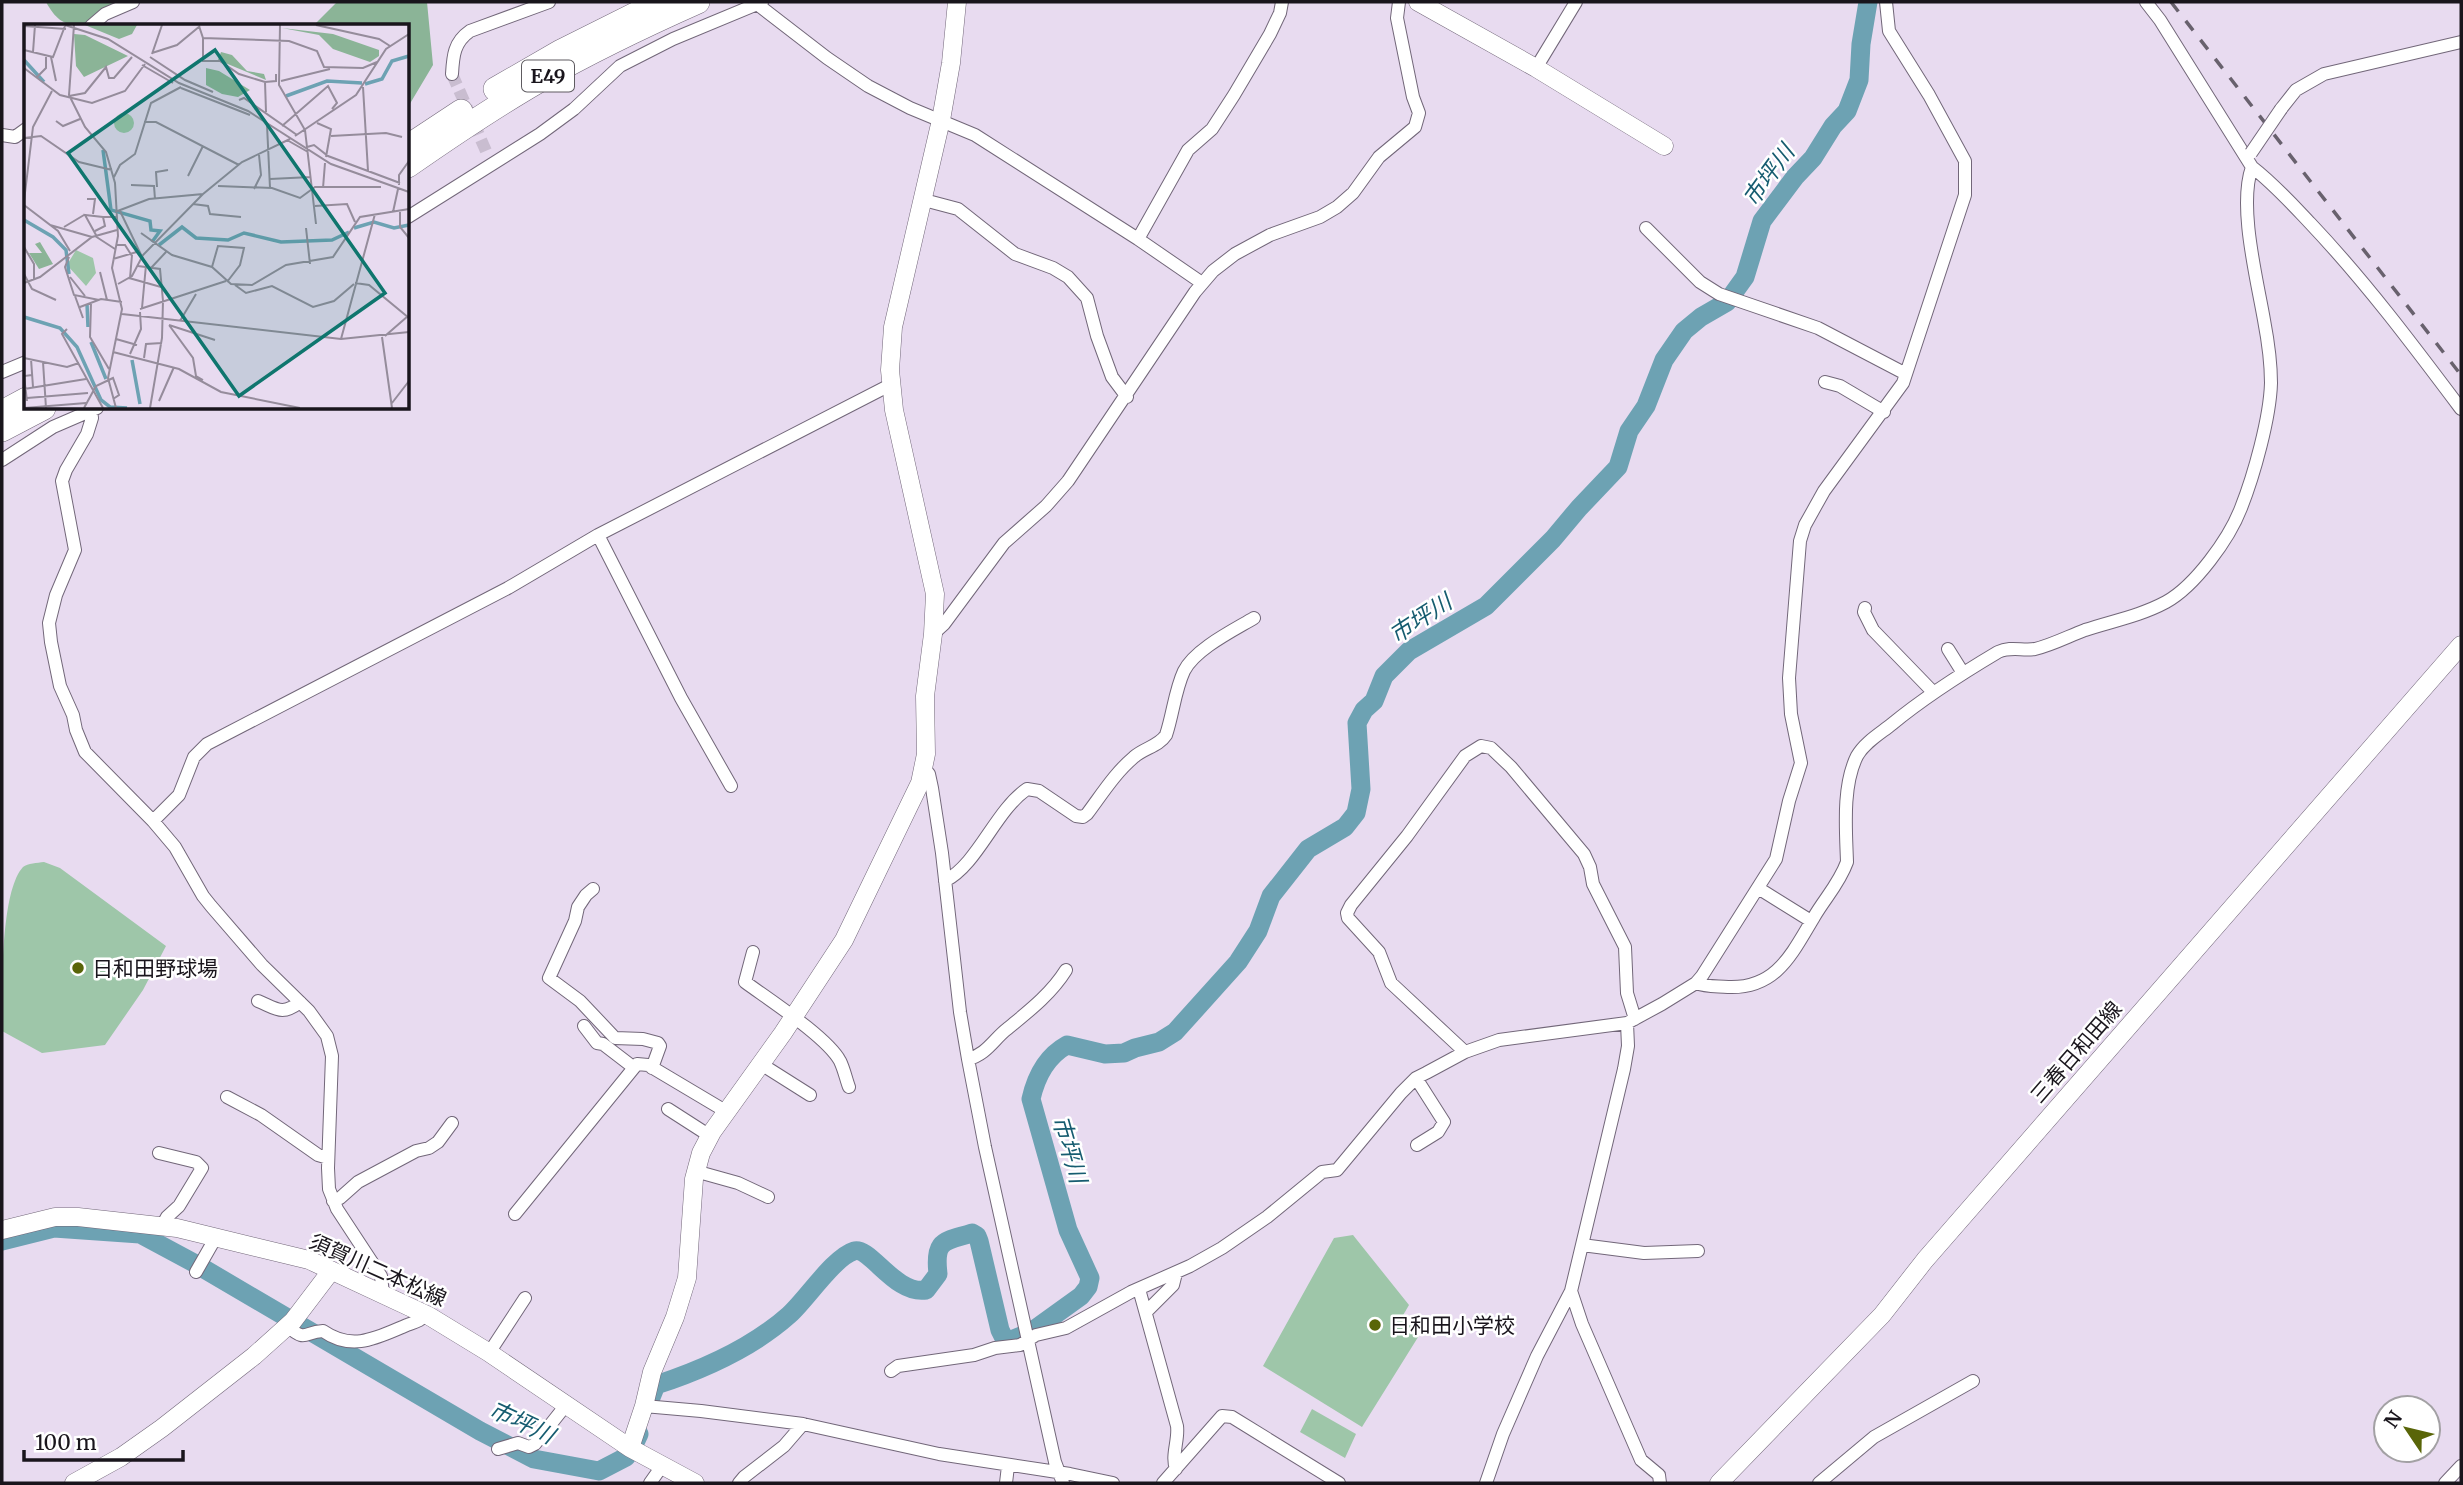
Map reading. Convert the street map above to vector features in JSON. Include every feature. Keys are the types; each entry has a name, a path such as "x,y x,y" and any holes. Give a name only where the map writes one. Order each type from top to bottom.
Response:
{"highway":[{"name":"E49","path":"410,145 530,68 659,2"},
{"name":"E49","path":"410,165 538,82 641,28 698,2"},
{"path":"2,412 24,400"},
{"path":"2,430 40,410"}],"street":[{"path":"94,24 106,14 133,2"},
{"path":"452,74 454,49 463,36 549,2"},
{"path":"629,1448 644,1406 652,1372 675,1317 687,1278 695,1171 701,1153 848,933 920,783 924,768 925,696 935,594 894,410 890,360 893,327 941,120 951,63 957,2"},
{"path":"1138,239 1188,150 1215,126 1234,95 1270,34 1282,2"},
{"path":"933,634 944,624 1004,543 1046,506 1068,481 1213,271 1235,254 1270,235 1320,218 1338,207 1353,193 1379,157 1415,127 1419,113 1413,97 1397,18 1399,2"},
{"path":"1418,2 1536,68 1664,146"},
{"path":"1536,68 1576,2"},
{"path":"891,1371 898,1366 1020,1345 1036,1335 1066,1328 1139,1289 1176,1273 1222,1248 1267,1217 1322,1172 1337,1170 1416,1078 1465,1052 1499,1040 1631,1021 1696,983 1716,956 1779,852 1789,801 1801,763 1791,714 1789,678 1800,541 1805,525 1824,491 1903,383 1936,279 1953,236 1966,184 1963,156 1929,94 1889,31 1885,2"},
{"path":"2146,2 2250,160 2336,250 2461,409"},
{"path":"410,216 516,151 574,109 620,66 751,4 867,86 910,108 975,135 1138,239 1202,284"},
{"path":"1696,983 1710,986 1746,986 1769,976 1787,961 1797,948 1811,921 1840,881 1847,862 1847,798 1851,774 1858,755 1867,744 1933,692 2004,649 2035,649 2133,616 2166,602 2185,589 2203,568 2242,507 2265,426 2271,384 2269,346 2254,265 2248,213 2250,160 2296,90 2324,74 2461,42"},
{"path":"2,135 15,137 24,130"},
{"path":"486,151 493,164"},
{"path":"924,200 958,209 1016,254 1053,268 1068,277 1087,298 1112,377 1127,397"},
{"path":"1646,228 1700,282 1719,294 1818,328 1906,374"},
{"path":"2,372 24,363"},
{"path":"1825,382 1840,386 1884,412"},
{"path":"153,821 179,795 194,757 206,744 508,588 598,535 892,384"},
{"path":"2,460 53,427 92,410"},
{"path":"94,410 87,434 62,481 75,550 56,595 49,622 60,686 85,752 153,821 175,847 211,906 262,965 321,1025 331,1048 328,1181 333,1200 381,1276 383,1294"},
{"path":"598,535 681,698 731,786"},
{"path":"1864,608 1872,630 1933,692"},
{"path":"945,881 958,872 1005,811 1027,789 1039,791 1076,816 1083,817 1087,814 1124,766 1147,747 1161,742 1166,735 1184,671 1191,661 1213,643 1254,618"},
{"name":"三春日和田線","path":"1719,1483 1882,1315 1925,1260 2461,645"},
{"path":"1948,649 1963,673"},
{"path":"1465,1052 1391,984 1379,952 1348,918 1347,913 1465,756 1481,746 1491,748 1511,767 1584,854 1593,884 1625,947 1631,1021 1624,1069 1571,1291 1537,1356 1508,1422 1486,1483"},
{"path":"924,768 929,774 932,788 968,1059 985,1147 1061,1478"},
{"path":"1758,888 1811,921"},
{"path":"593,889 578,907 575,921 549,978 580,1001 611,1036 658,1043 652,1068"},
{"path":"753,953 745,982 793,1017 837,1056 849,1087"},
{"path":"968,1059 986,1050 1025,1016 1066,970"},
{"path":"258,1001 282,1011 300,1002"},
{"path":"584,1026 597,1043 603,1044 633,1066"},
{"path":"515,1214 633,1066 642,1063 727,1112"},
{"path":"761,1064 810,1095"},
{"path":"1416,1078 1444,1122 1438,1132 1416,1145"},
{"path":"227,1097 261,1115 318,1155 328,1158"},
{"path":"668,1109 710,1136"},
{"path":"333,1200 340,1198 358,1182 416,1151 429,1148 438,1142 452,1124"},
{"path":"159,1153 196,1162 202,1168 179,1206 167,1216 162,1226"},
{"path":"695,1171 738,1183 768,1197"},
{"name":"須賀川二本松線","path":"2,1230 65,1216 162,1226 309,1260 426,1314 489,1353 629,1448 695,1483"},
{"path":"196,1272 216,1237"},
{"path":"1582,1245 1637,1253 1698,1251"},
{"path":"74,1483 121,1457 254,1356 287,1326 331,1270"},
{"path":"1146,1312 1172,1285 1176,1273"},
{"path":"1139,1289 1177,1426 1174,1463 1176,1469"},
{"path":"1571,1291 1582,1324 1641,1460 1658,1475 1660,1483"},
{"path":"489,1353 525,1298"},
{"path":"287,1326 296,1334 304,1336 323,1331 336,1339 369,1341 417,1322 426,1314"},
{"path":"1819,1483 1874,1437 1973,1381"},
{"path":"498,1449 518,1443 529,1447 535,1444 566,1405"},
{"path":"644,1406 803,1424 1061,1478 1113,1483"},
{"path":"1163,1483 1223,1416 1232,1417 1339,1483"},
{"path":"739,1483 784,1446 803,1424"},
{"path":"650,1483 662,1465"},
{"path":"1006,1483 1008,1466"},
{"path":"2445,1483 2461,1466"}],"green space":[{"path":"46,2 118,2 85,24 69,24 60,20"},
{"path":"337,2 427,2 433,65 410,104 410,24 315,24"},
{"name":"日和田野球場","path":"44,862 60,868 166,946 143,990 105,1045 42,1053 2,1031 4,944 10,898 15,880 23,867"},
{"path":"1353,1235 1409,1305 1402,1317 1420,1334 1362,1427 1263,1366 1334,1238"},
{"path":"1312,1409 1356,1434 1345,1458 1300,1432"}],"waterway":[{"name":"市坪川","path":"648,1405 656,1385 726,1357 775,1327 838,1261 854,1251 868,1256 904,1285 915,1290 926,1290 938,1274 938,1254 943,1244 972,1233 979,1241 1000,1330 1006,1342 1031,1332 1081,1296 1088,1287 1090,1278 1068,1230 1031,1099 1043,1068 1067,1045 1105,1054 1124,1053 1159,1042 1175,1032 1238,962 1258,931 1271,896 1308,849 1345,827 1356,813 1361,789 1357,723 1364,710 1374,701 1384,676 1409,651 1486,606 1553,539 1618,467 1629,431 1646,406 1664,360 1684,331 1701,317 1727,302 1745,277 1762,221 1847,111 1859,80 1861,44 1868,2"},
{"name":"市坪川","path":"2,1241 54,1228 140,1234 480,1431 534,1459 599,1471 626,1457 639,1434"}],"tunnel":[{"path":"452,74 486,151"}],"railway":[{"path":"2171,2 2461,375"}],"place":[{"name":"日和田野球場","path":"78,968"},
{"name":"日和田小学校","path":"1375,1325"}]}
